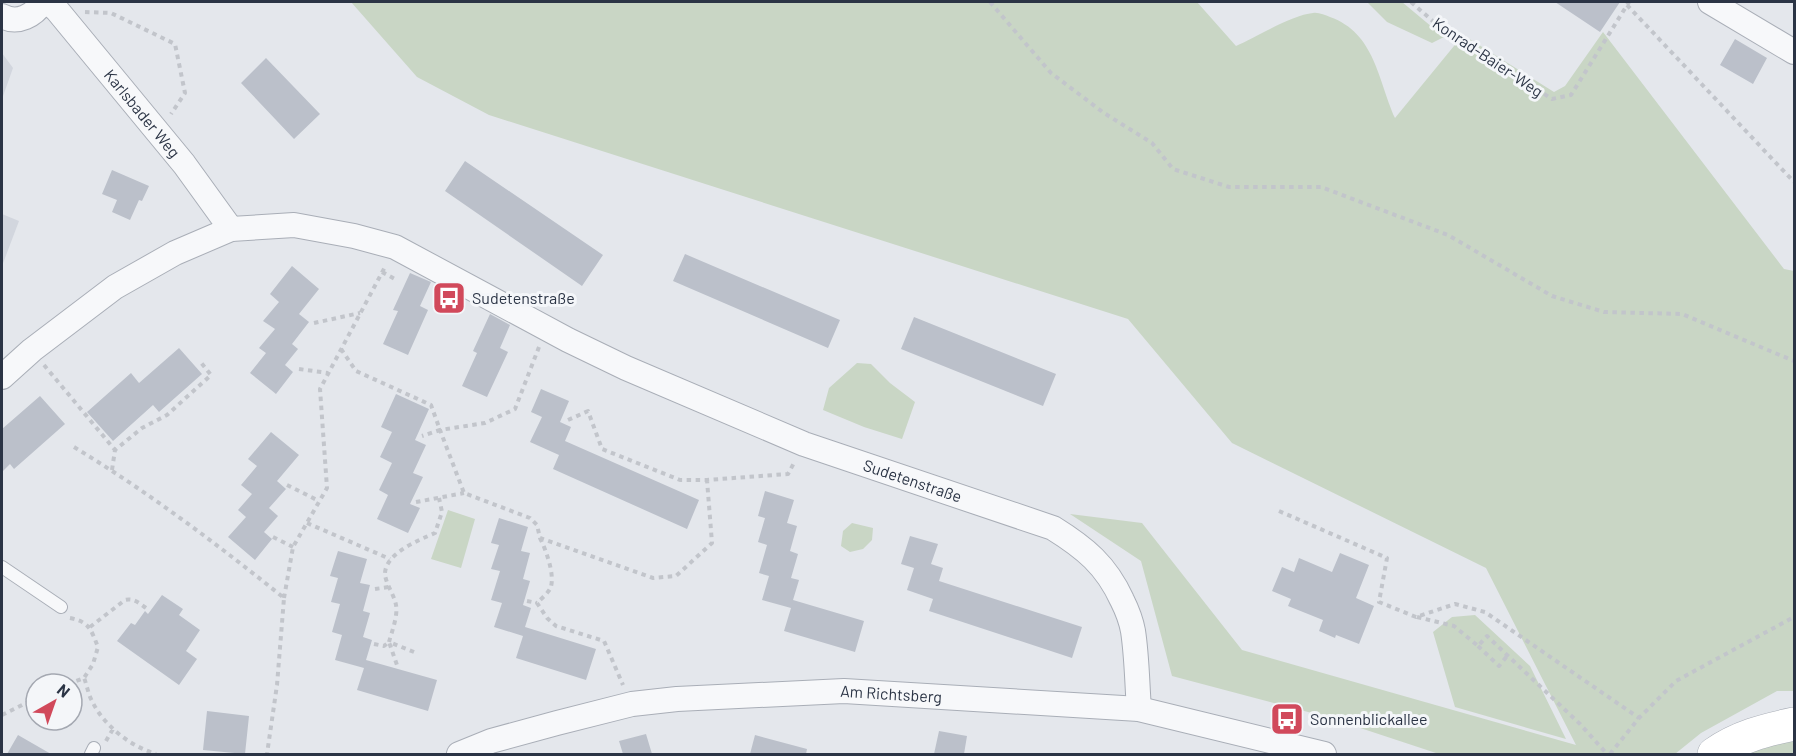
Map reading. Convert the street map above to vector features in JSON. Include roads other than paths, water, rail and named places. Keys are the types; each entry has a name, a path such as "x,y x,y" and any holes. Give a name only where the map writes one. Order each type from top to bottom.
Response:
{"main road":[{"path":"1714,754 1728,744 1762,731 1794,724"}],"street":[{"path":"2,16 6,19 22,19 36,12 43,2"},
{"name":"Karlsbader Weg","path":"48,2 184,164 231,229"},
{"path":"1710,2 1794,52"},
{"name":"Sudetenstraße","path":"2,377 32,350 115,287 175,253 231,229 294,225 354,236 395,247 546,329 626,368 804,444 1053,528 1091,555 1118,591 1133,628 1139,709"},
{"name":"Am Richtsberg","path":"459,754 493,748 557,723 632,704 677,699 844,691 1139,709 1324,754"}],"lane":[{"path":"2,567 61,607"}],"place":[{"name":"Sudetenstraße","path":"449,298"},
{"name":"Sonnenblickallee","path":"1287,719"}]}
